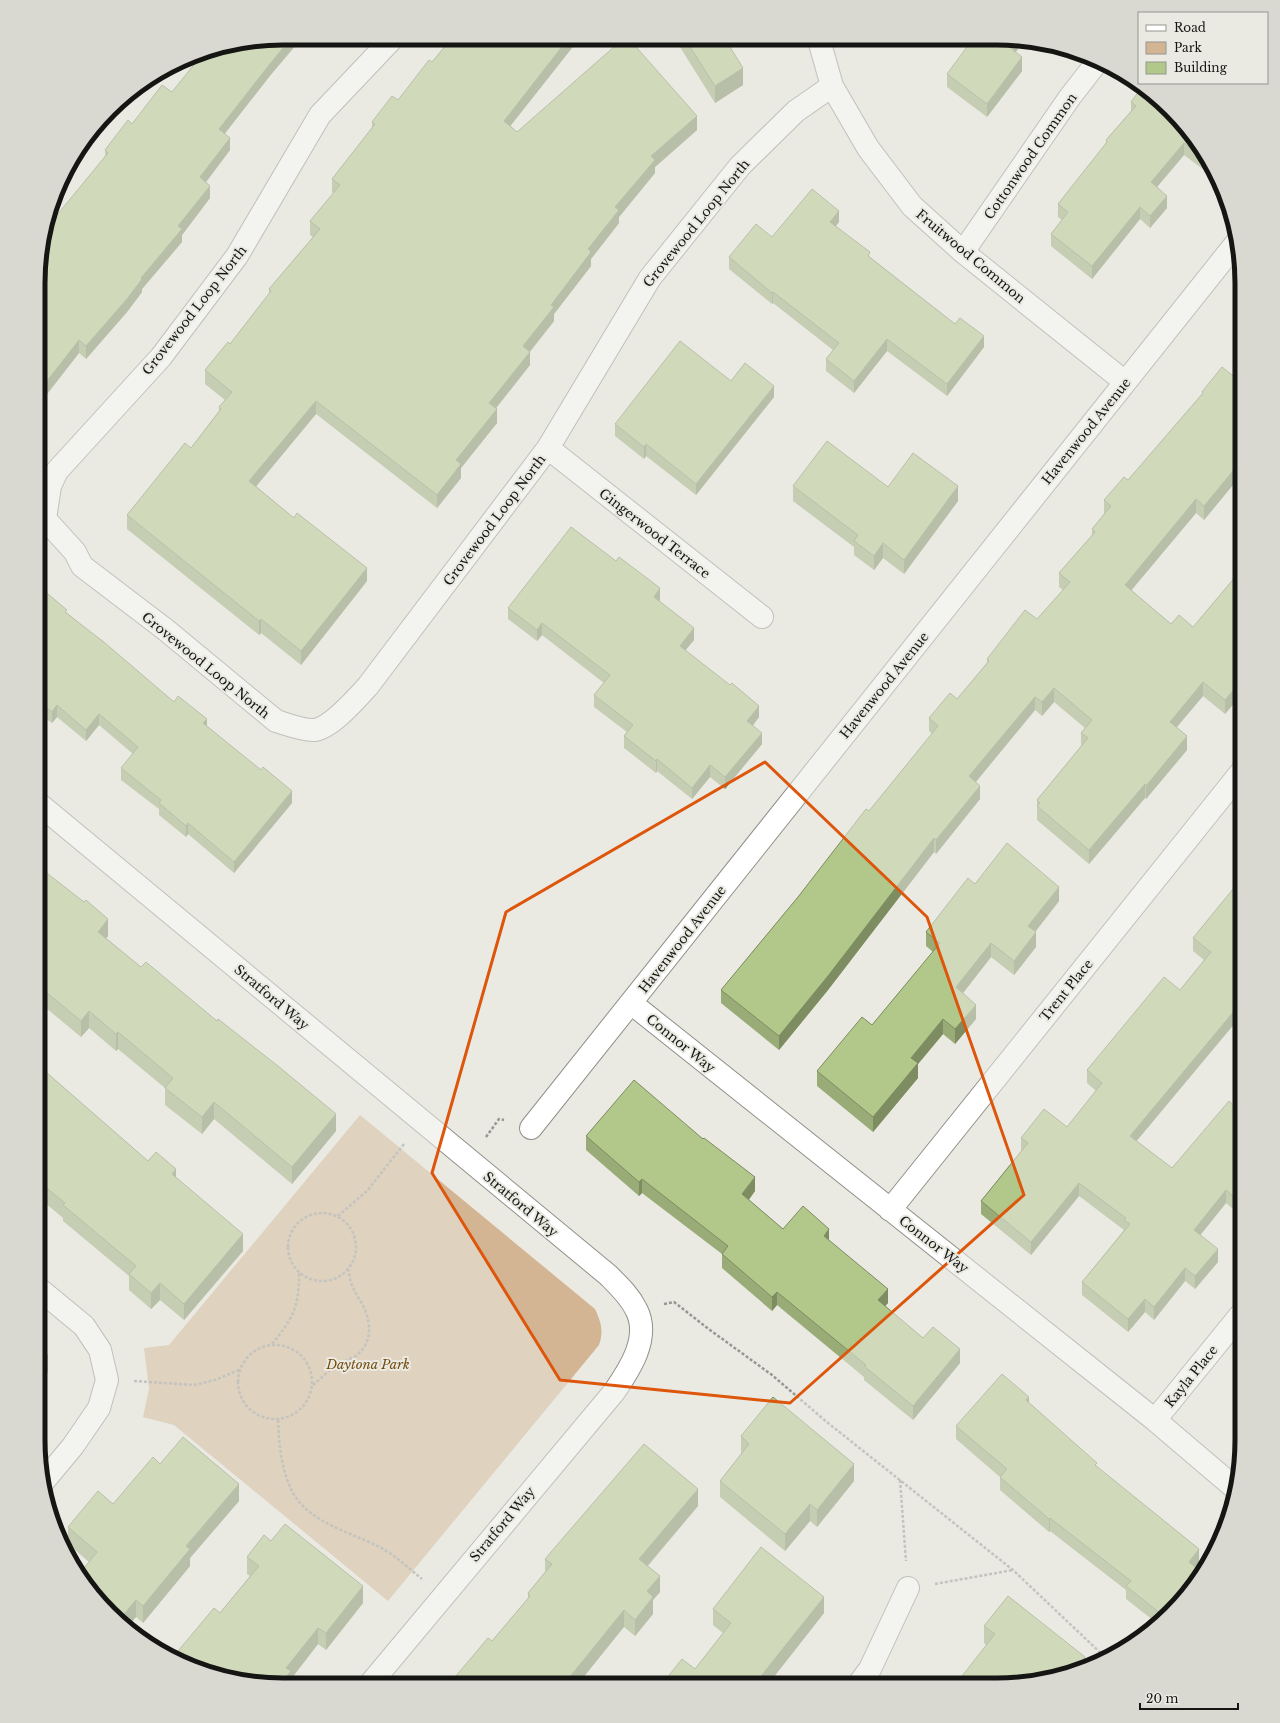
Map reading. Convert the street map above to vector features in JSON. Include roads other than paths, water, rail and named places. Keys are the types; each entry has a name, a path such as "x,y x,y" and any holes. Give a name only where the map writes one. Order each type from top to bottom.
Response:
{"street":[{"name":"Grovewood Loop North","path":"386,45 320,115 237,256 161,357 57,471 50,486 45,519 75,552 82,566 166,630 276,721 297,728 316,730 335,720 368,686 548,448 650,278 740,166 796,111 832,86"},
{"name":"Fruitwood Common","path":"820,45 832,86 868,148 912,206 963,252 1125,382"},
{"name":"Cottonwood Common","path":"963,252 1070,97 1094,66"},
{"name":"Havenwood Avenue","path":"531,1128 1232,248"},
{"name":"Gingerwood Terrace","path":"548,448 762,617"},
{"name":"Trent Place","path":"890,1210 1235,780"},
{"name":"Stratford Way","path":"45,809 608,1275 624,1291 636,1310 640,1327 639,1346 629,1370 614,1392 442,1596 375,1678"},
{"name":"Connor Way","path":"631,1003 1155,1420 1230,1484"},
{"path":"45,1294 84,1326 100,1350 107,1380 99,1408 73,1446 48,1476"},
{"name":"Kayla Place","path":"1155,1420 1235,1322"},
{"path":"863,1678 870,1669 908,1588"}],"park label":[{"name":"Daytona Park","path":"368,1364"}]}
